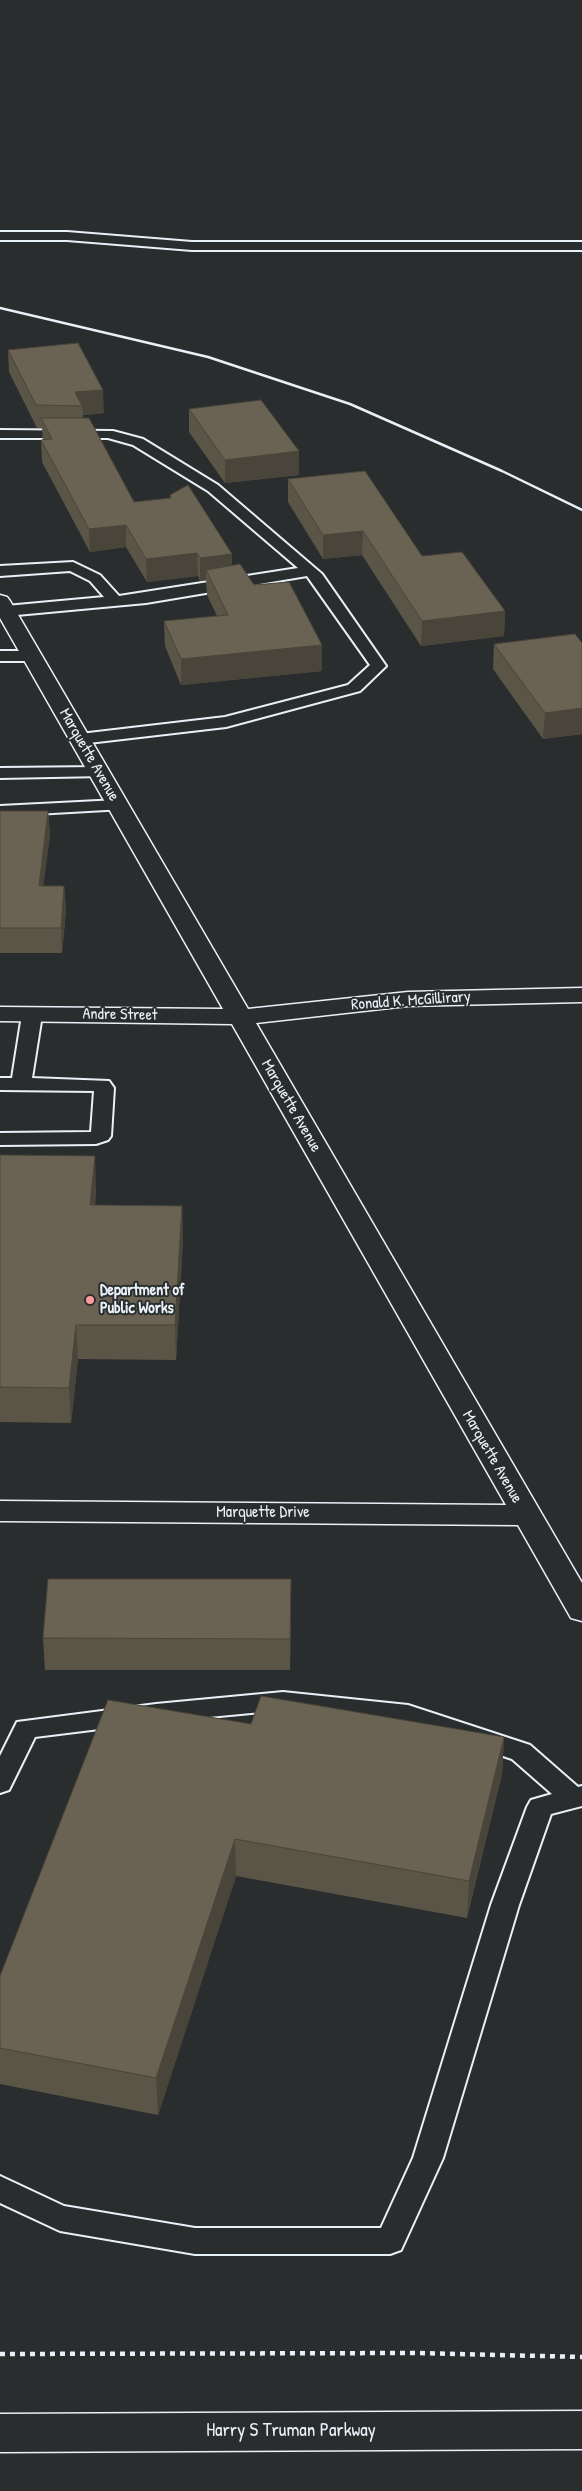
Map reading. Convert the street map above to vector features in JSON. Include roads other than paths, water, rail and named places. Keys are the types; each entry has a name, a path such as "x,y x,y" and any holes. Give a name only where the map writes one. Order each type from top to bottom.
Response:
{"street":[{"name":"Marquette Avenue","path":"3,606 525,1515 582,1610"},
{"name":"Ronald K. McGillirary","path":"240,1017 408,999 582,995"},
{"name":"Andre Street","path":"0,1014 240,1017"},
{"name":"Marquette Drive","path":"0,1511 525,1515"},
{"name":"Harry S Truman Parkway","path":"0,2433 582,2430"}],"lane":[{"path":"0,236 67,236 192,246 582,246"},
{"path":"0,421 6,434 108,434 138,442 213,488 316,577 378,666 354,688 226,722 80,739"},
{"path":"0,571 73,566 95,578 115,601"},
{"path":"3,606 146,598 310,571"},
{"path":"0,656 31,656"},
{"path":"0,773 99,772"},
{"path":"0,810 45,810 118,805"},
{"path":"21,1084 32,1014"},
{"path":"0,1084 102,1085 104,1088 103,1132 96,1138 0,1138"},
{"path":"0,1783 26,1729 156,1713 282,1701 399,1712 521,1752 577,1797"},
{"path":"0,2189 60,2218 194,2241 390,2241 428,2158 505,1905 540,1807 577,1797"}],"railway":[{"path":"0,308 208,357 350,404 502,471 582,510"}],"place":[{"name":"Department of Public Works","path":"90,1300"}]}
